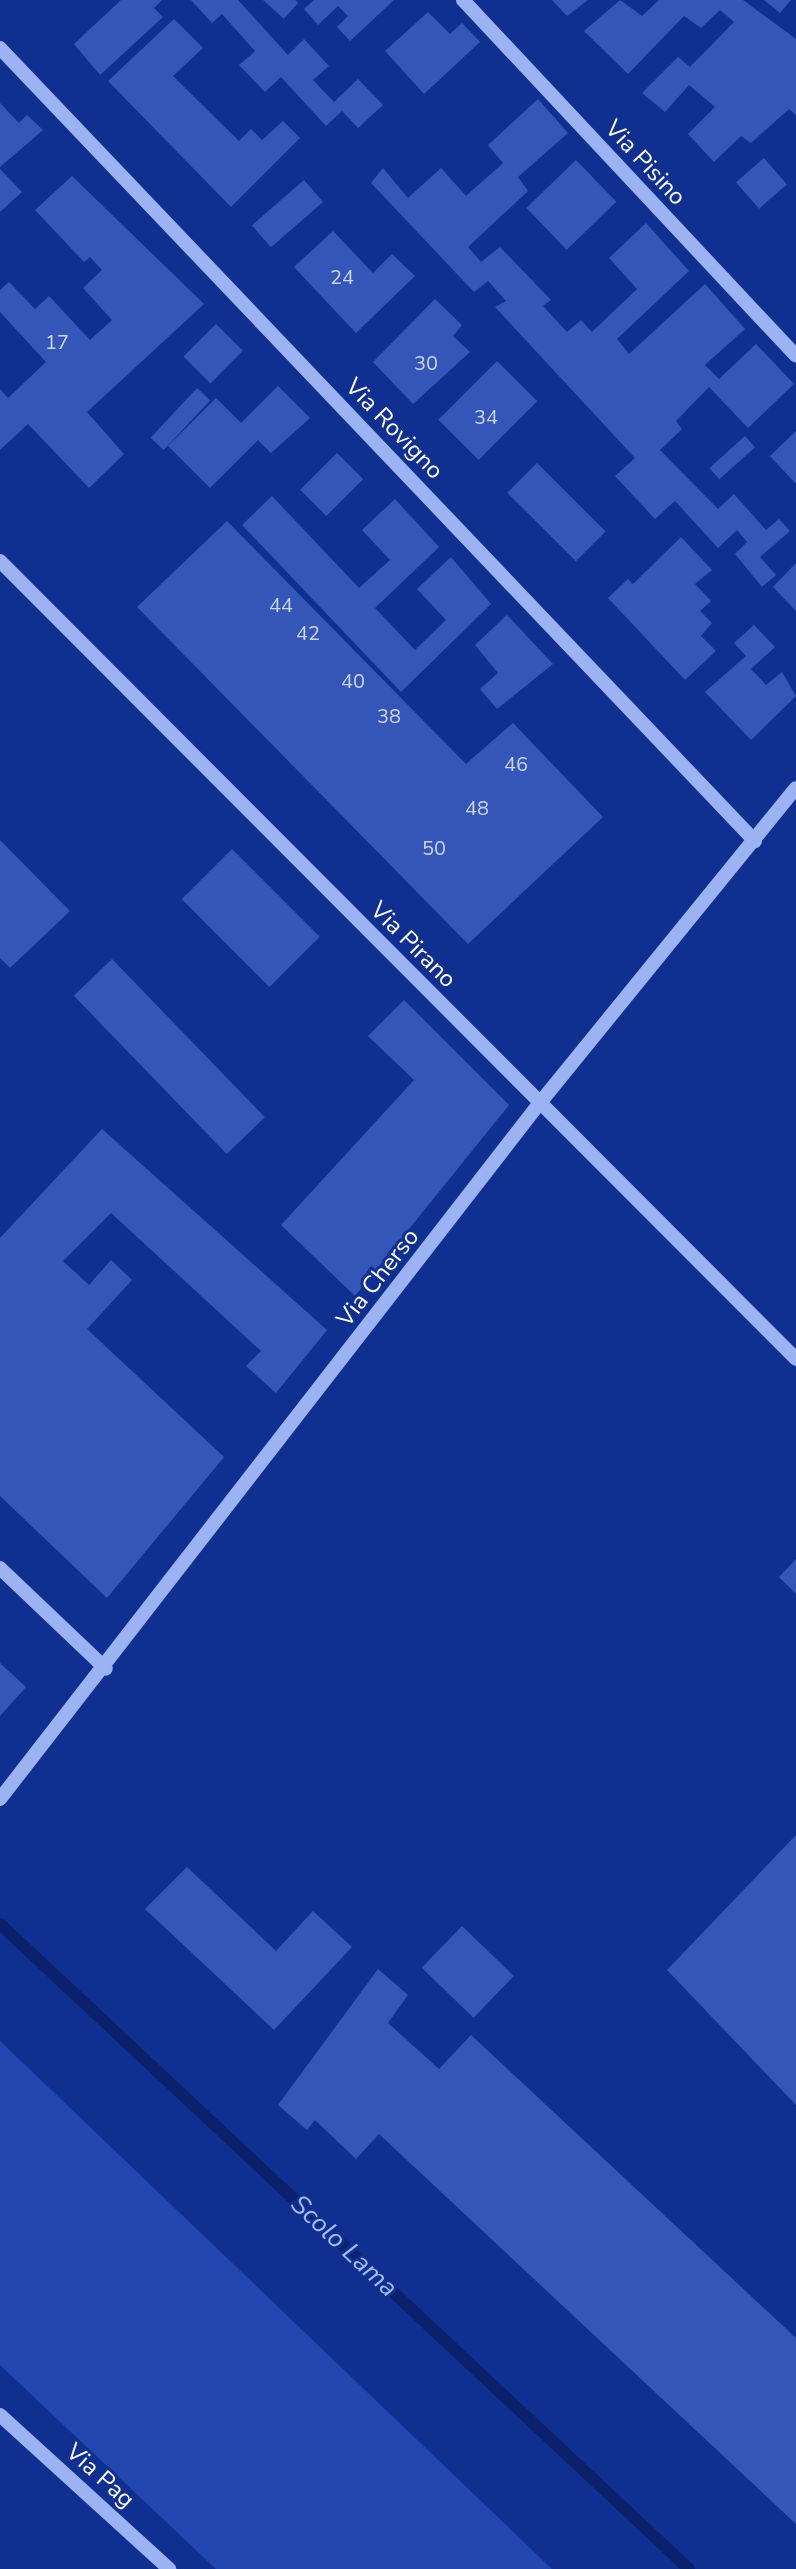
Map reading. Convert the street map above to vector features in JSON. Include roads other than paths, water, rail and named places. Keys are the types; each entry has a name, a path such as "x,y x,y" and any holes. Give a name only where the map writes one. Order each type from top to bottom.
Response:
{"street":[{"name":"Via Pisino","path":"463,0 796,356"},
{"name":"Via Rovigno","path":"0,48 755,841"},
{"name":"Via Pirano","path":"0,561 796,1359"},
{"name":"Via Cherso","path":"0,1799 106,1669 539,1104 796,788"},
{"path":"0,1568 106,1669"},
{"name":"Via Pag","path":"0,2415 169,2569"}],"waterway":[{"name":"Scolo Lama","path":"0,1924 689,2569"}]}
